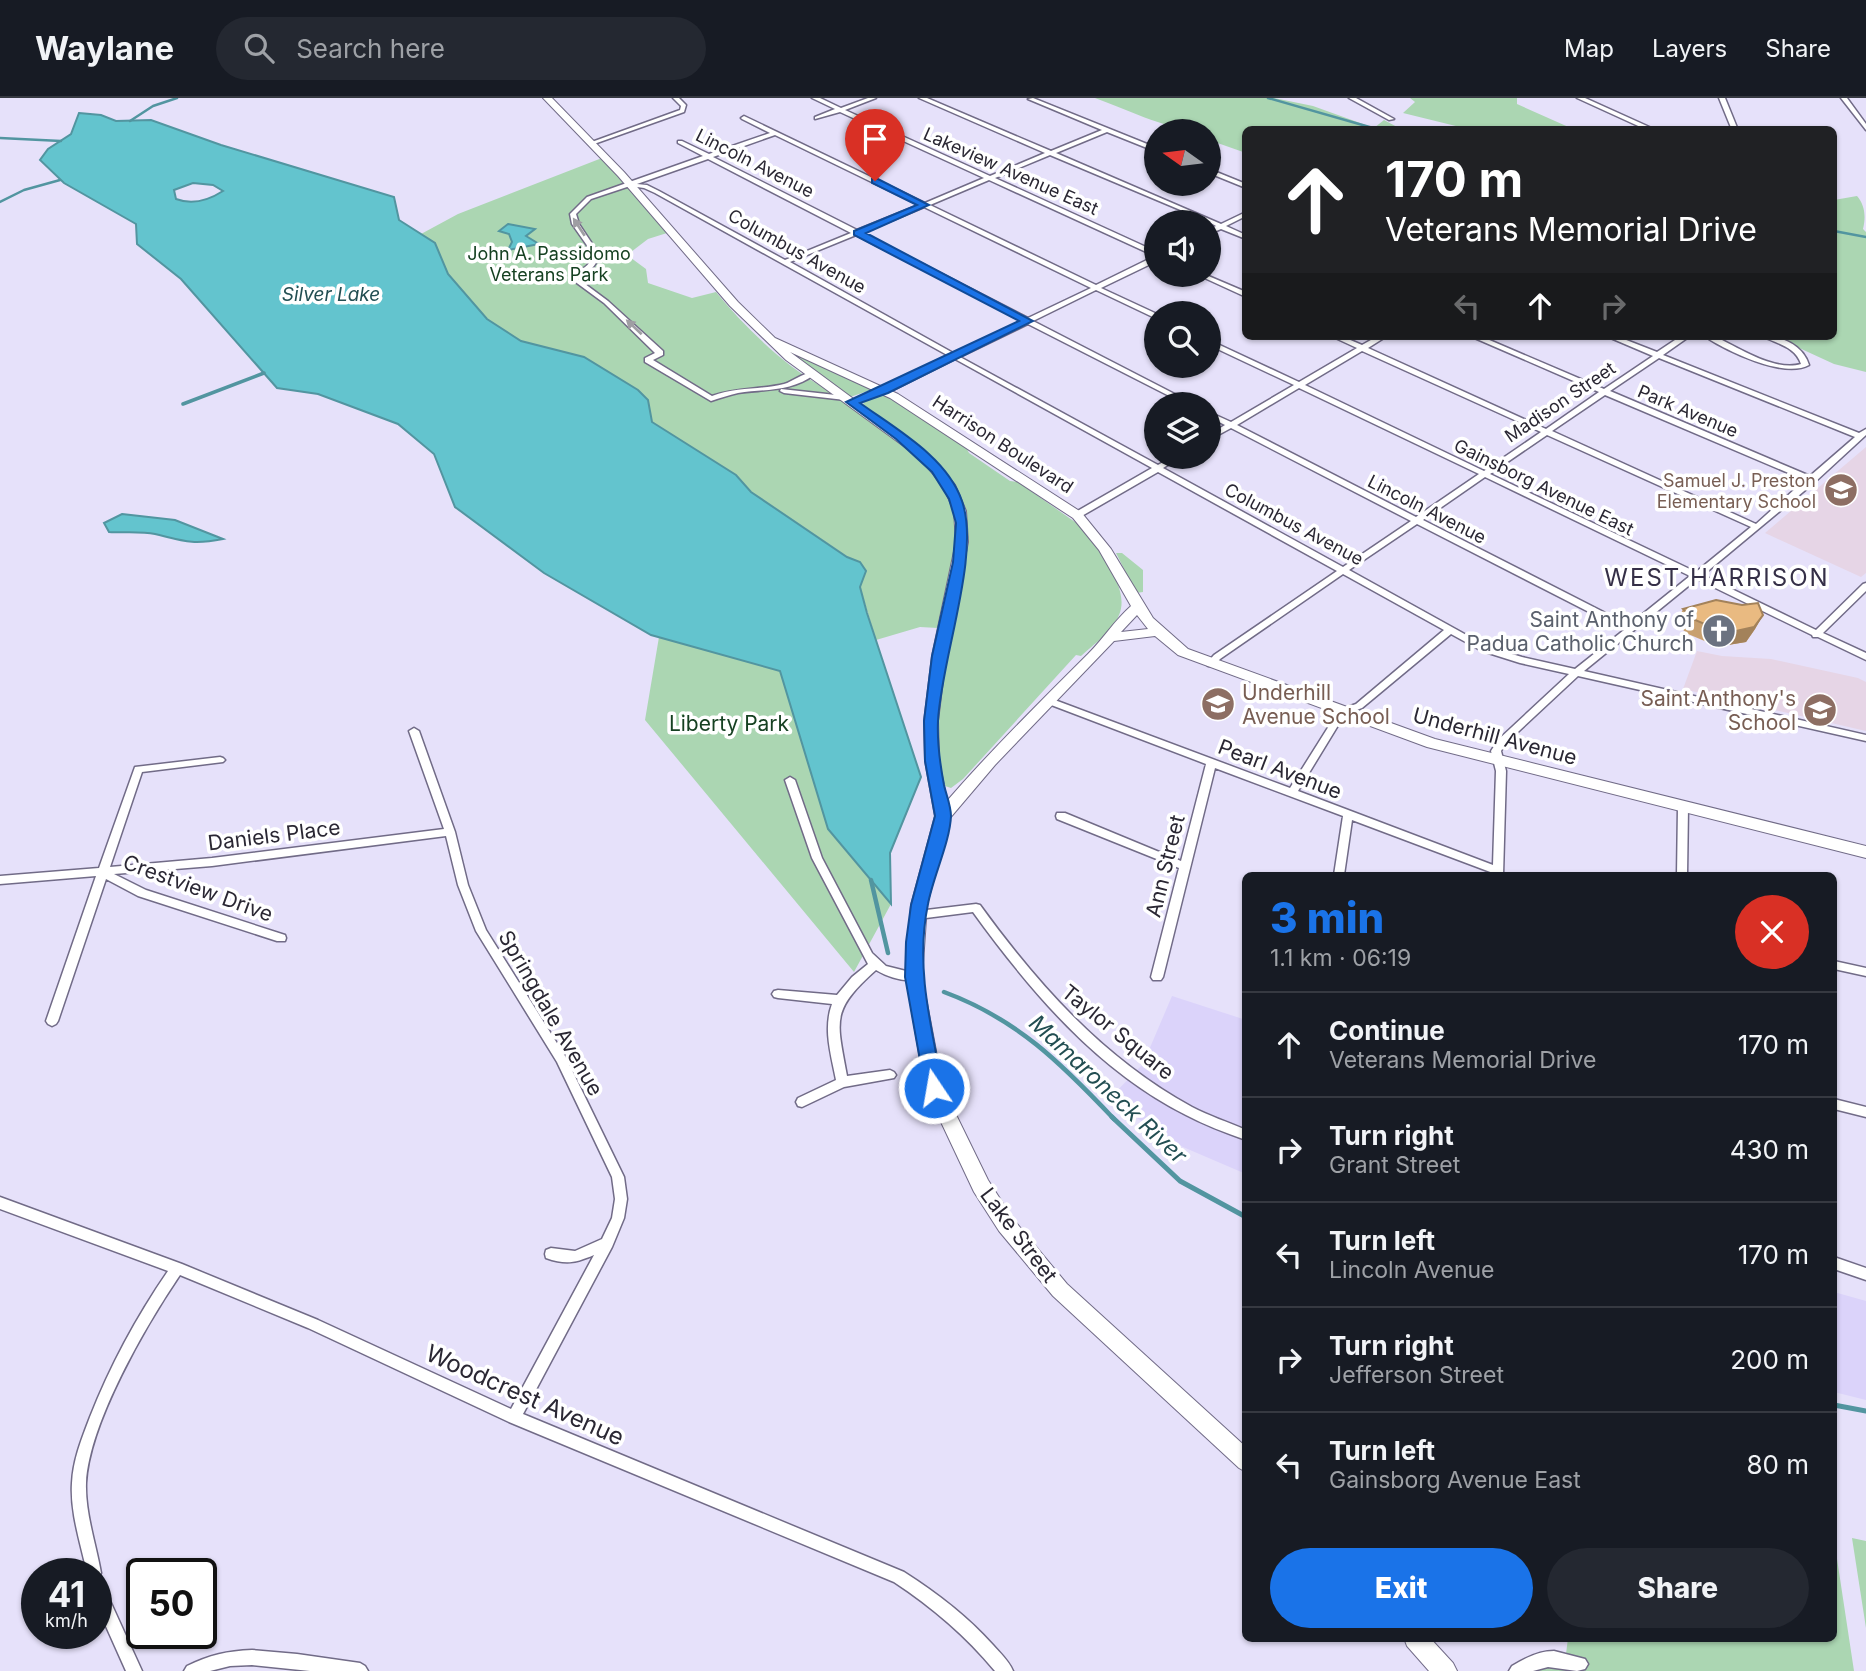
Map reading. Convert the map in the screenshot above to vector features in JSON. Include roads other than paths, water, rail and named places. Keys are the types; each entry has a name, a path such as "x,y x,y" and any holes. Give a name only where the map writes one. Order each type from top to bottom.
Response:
{"main road":[{"path":"547,98 632,185 734,304 811,374 924,456 949,485 960,511 960,562 939,656 931,721 932,761 943,816"},
{"name":"Harrison Boulevard","path":"772,340 884,391 1077,515 1092,529 1137,608"},
{"path":"848,400 884,391"},
{"path":"943,816 1137,608"},
{"name":"Underhill Avenue","path":"1137,608 1155,632 1182,652 1432,743 1866,852"},
{"path":"1112,637 1155,632"},
{"name":"Lake Street","path":"943,816 918,915 914,977 934,1088 981,1186 1006,1225 1060,1290 1242,1457"},
{"path":"1419,1642 1445,1671"}],"street":[{"path":"592,143 685,108 676,98"},
{"name":"Lakeview Avenue East","path":"815,98 1144,250"},
{"path":"817,118 873,98"},
{"path":"922,98 1184,210"},
{"path":"1352,98 1391,119"},
{"path":"1580,98 1644,126"},
{"path":"1722,98 1733,126"},
{"path":"1844,98 1866,128"},
{"path":"1031,99 1144,145"},
{"path":"744,118 1144,311"},
{"path":"785,262 1107,130"},
{"path":"776,133 589,198 573,214 573,221 596,249 597,257 593,265 573,278 606,302 660,353 648,360 710,399 738,388 848,400"},
{"name":"Lincoln Avenue","path":"680,142 1166,392"},
{"path":"1222,176 1242,184"},
{"name":"Columbus Avenue","path":"632,185 645,186 1144,461"},
{"path":"1221,226 1242,216"},
{"path":"1221,226 1242,235"},
{"path":"884,391 1144,263"},
{"path":"1221,284 1242,293"},
{"path":"1344,340 1756,527"},
{"path":"1221,431 1376,340"},
{"name":"Park Avenue","path":"1483,340 1812,480"},
{"path":"1498,872 1501,771 1496,751 1501,743 1577,672 1756,527 1863,434 1620,340"},
{"name":"Madison Street","path":"1211,664 1217,657 1344,569 1680,340"},
{"path":"1717,340 1768,363 1797,369 1805,365 1801,354 1795,348 1776,340"},
{"name":"Gainsborg Avenue East","path":"1221,348 1815,635 1866,657"},
{"path":"771,390 794,385 811,374"},
{"name":"Lincoln Avenue","path":"1221,420 1631,630"},
{"path":"1077,515 1155,469"},
{"name":"Columbus Avenue","path":"1159,469 1450,630 1497,653 1866,738"},
{"path":"1815,635 1866,586"},
{"path":"1291,794 1342,712 1359,706 1450,630"},
{"name":"Pearl Avenue","path":"1049,701 1495,872"},
{"name":"Springdale Avenue","path":"414,731 450,832 463,885 481,931 561,1059 618,1177 621,1199 618,1219 513,1417"},
{"name":"Crestview Drive","path":"52,1021 138,769 220,760"},
{"name":"Ann Street","path":"1157,977 1211,764"},
{"path":"790,780 817,858 874,965 894,974 914,977"},
{"path":"1682,872 1683,807"},
{"path":"1339,872 1348,815"},
{"path":"1061,816 1184,866"},
{"name":"Daniels Place","path":"0,880 102,873 450,832"},
{"name":"Crestview Drive","path":"102,873 142,893 281,938"},
{"name":"Taylor Square","path":"918,915 976,908 1020,970 1073,1027 1135,1075 1186,1109 1242,1133"},
{"path":"842,1082 831,1030 838,1000 874,965"},
{"path":"1837,966 1866,972"},
{"path":"778,994 838,1000"},
{"path":"802,1102 842,1082 890,1075"},
{"path":"1837,1105 1866,1112"},
{"name":"Woodcrest Avenue","path":"0,1203 177,1268 313,1324 513,1417 899,1577 932,1597 961,1621 1005,1671"},
{"path":"551,1254 575,1257 607,1243"},
{"path":"1837,1264 1866,1273"},
{"path":"92,1558 79,1483 85,1451 132,1342 158,1294 177,1268"},
{"path":"112,1622 134,1671"},
{"path":"1517,1671 1539,1659 1552,1656 1580,1664"},
{"path":"192,1671 205,1663 258,1659 360,1671"}],"water":[{"name":"Silver Lake","path":"79,113 101,115 116,121 151,120 221,145 394,197 399,220 435,243 448,274 487,319 521,341 584,357 638,390 648,400 652,422 736,475 751,492 847,557 860,562 866,571 860,587 867,613 921,777 890,853 891,904 828,829 780,671 651,635 544,573 455,507 434,454 398,424 318,394 277,388 181,279 137,244 136,224 64,183 40,160 48,149 71,134","holes":["193,183 213,185 223,191 200,201 176,199 174,190"]},
{"path":"508,224 535,229 526,236 539,244 508,250 512,242 509,234 499,231"},
{"path":"122,514 175,520 223,539 196,542 150,533 109,532 104,523"}],"waterway":[{"name":"Mamaroneck River","path":"130,121 153,106 177,98"},
{"path":"1268,98 1366,126"},
{"path":"0,138 61,141"},
{"path":"0,202 24,190 60,180"},
{"path":"1837,232 1866,237"},
{"path":"183,404 264,373"},
{"name":"Mamaroneck River","path":"871,880 888,953"},
{"name":"Mamaroneck River","path":"944,992 994,1015 1016,1029 1056,1061 1113,1118"},
{"name":"Mamaroneck River","path":"1113,1118 1180,1181 1242,1215"},
{"name":"Mamaroneck River","path":"1837,1406 1866,1411"}],"place":[{"name":"Samuel J. Preston Elementary School","path":"1841,490"},
{"name":"Saint Anthony of Padua Catholic Church","path":"1719,631"},
{"name":"Underhill Avenue School","path":"1218,704"},
{"name":"Saint Anthony's School","path":"1820,710"}],"district":[{"name":"WEST HARRISON","path":"1717,577"}],"park label":[{"name":"John A. Passidomo Veterans Park","path":"549,263"},
{"name":"Liberty Park","path":"729,723"}]}
